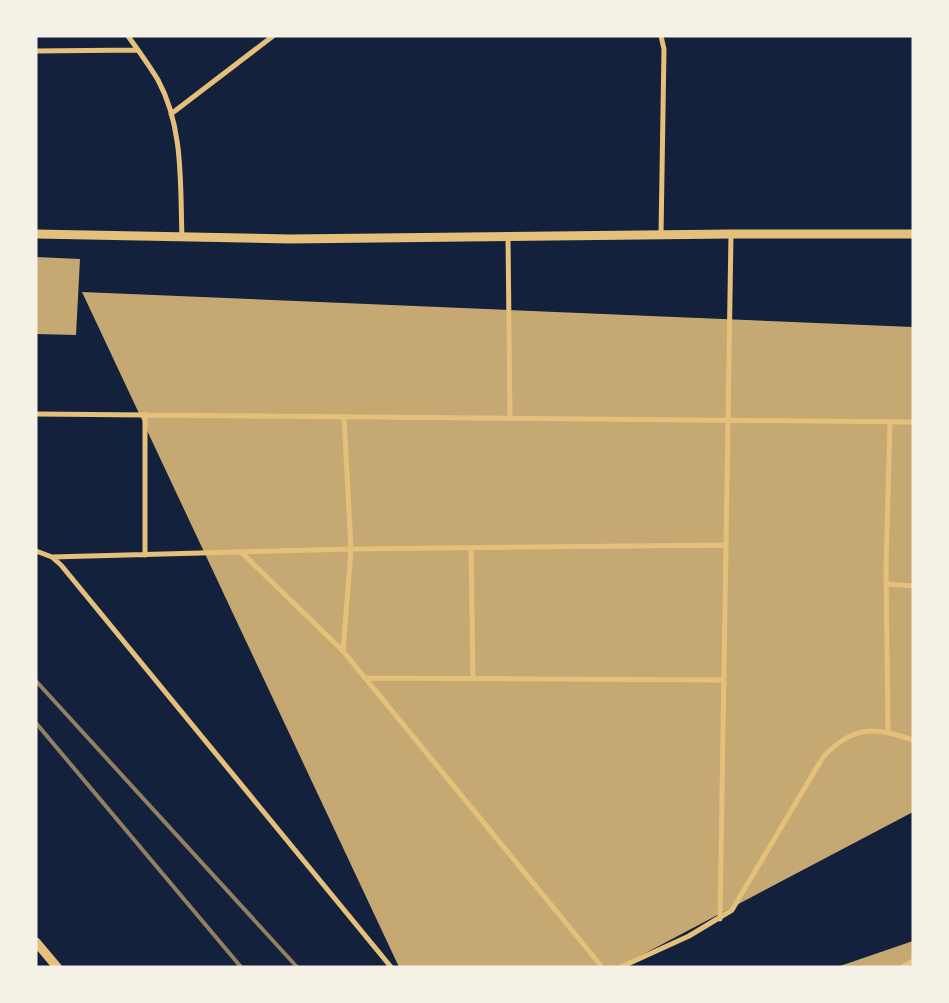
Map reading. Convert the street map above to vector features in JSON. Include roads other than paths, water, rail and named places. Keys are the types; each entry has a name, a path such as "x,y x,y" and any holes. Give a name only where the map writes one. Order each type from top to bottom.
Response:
{"street":[{"path":"128,36 158,81 172,114 179,145 182,237"},
{"path":"172,114 273,36"},
{"path":"661,235 664,48 662,36"},
{"path":"36,51 138,50"},
{"path":"36,234 290,240 731,234 913,234"},
{"path":"720,919 731,234"},
{"path":"508,237 510,418"},
{"path":"36,414 913,422"},
{"path":"145,414 145,555"},
{"path":"344,416 352,549 344,651"},
{"path":"888,731 886,584 890,422"},
{"path":"52,557 352,549 726,545"},
{"path":"471,548 472,678"},
{"path":"36,551 52,557 61,565 391,967"},
{"path":"241,552 344,651 602,967"},
{"path":"886,584 913,586"},
{"path":"366,678 724,680"},
{"path":"621,967 689,936 732,910 740,900 823,758 838,742 860,731 888,731 913,740"},
{"path":"36,942 57,967"},
{"path":"902,967 913,961"}],"railway":[{"path":"36,681 297,967"},
{"path":"36,723 241,967"}]}
